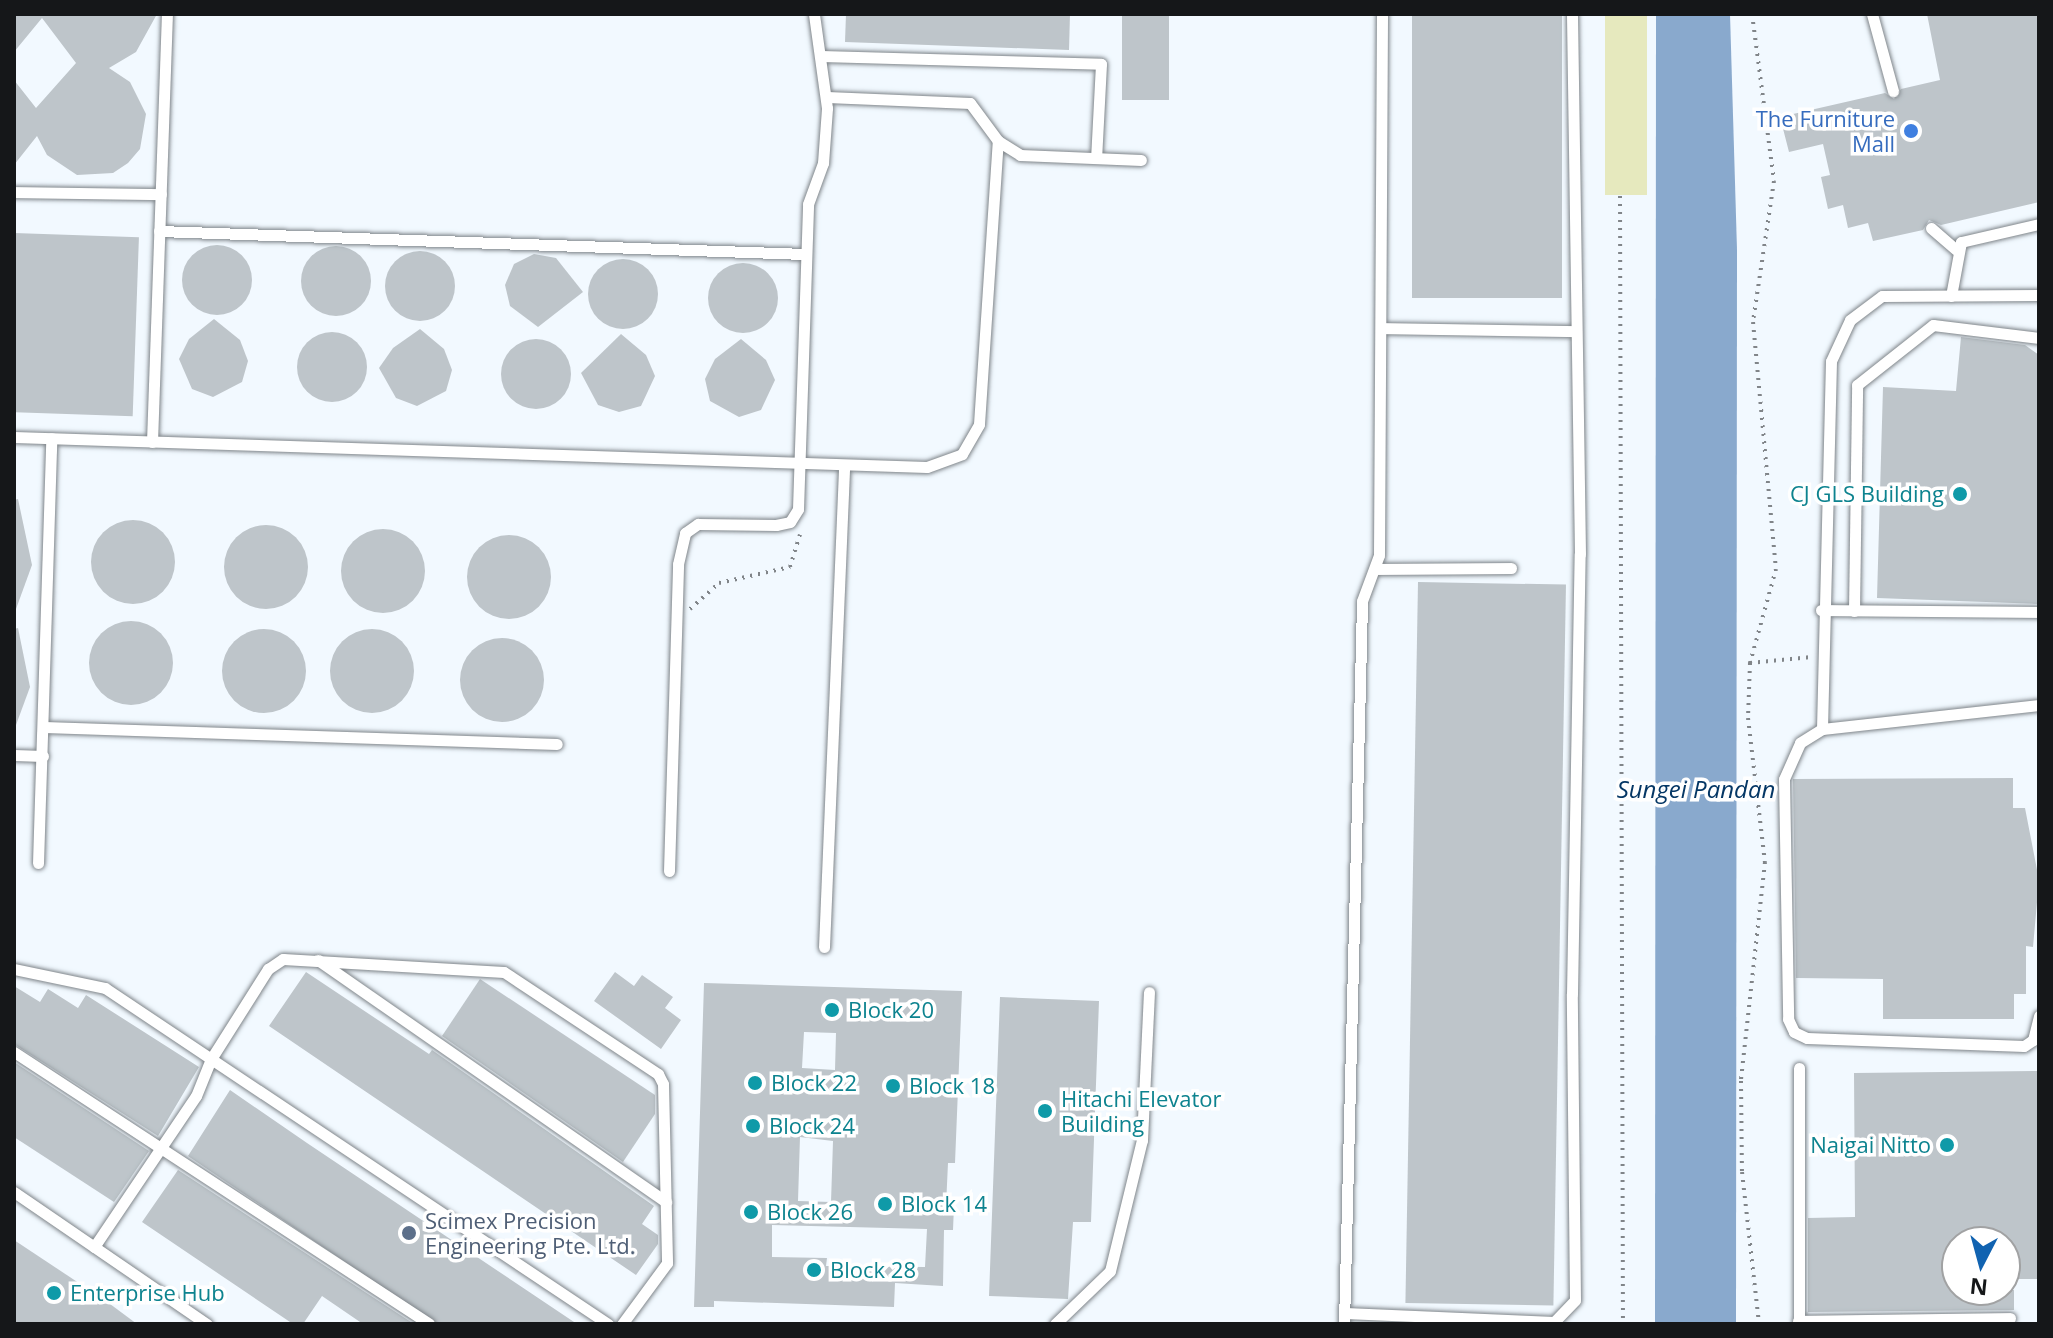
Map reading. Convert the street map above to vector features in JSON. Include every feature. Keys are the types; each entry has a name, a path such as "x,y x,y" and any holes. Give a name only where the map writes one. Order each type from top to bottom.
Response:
{"lane":[{"path":"152,442 167,14"},
{"path":"669,871 676,622 685,533 698,524 790,522 798,509 806,254 827,97 814,14"},
{"path":"1382,14 1378,569 1362,601 1344,1319 1554,1322 1575,1300 1576,331 1572,14"},
{"path":"1872,14 1893,91"},
{"path":"821,56 1101,64 1096,158"},
{"path":"827,97 970,103 998,141 1020,155 1141,160"},
{"path":"14,437 799,467 927,467 962,454 979,424 998,141"},
{"path":"14,192 161,194"},
{"path":"1951,296 1956,250 1972,236 2039,224"},
{"path":"1931,228 1956,250"},
{"path":"159,231 806,254"},
{"path":"1822,729 1821,610 1831,361 1850,320 1882,296 2039,295"},
{"path":"1854,611 1857,385 1933,325 2039,338"},
{"path":"1381,328 1576,331"},
{"path":"38,863 51,438"},
{"path":"824,947 844,467"},
{"path":"1378,569 1511,568"},
{"path":"1821,610 2039,612"},
{"path":"2039,705 1822,729 1800,743 1784,779 1788,1019 1794,1032 1807,1038 2024,1046 2033,1040 2039,1016"},
{"path":"44,727 557,744"},
{"path":"14,755 43,756"},
{"path":"94,1247 202,1086 211,1059 268,969 283,959 504,972 549,998 658,1074 666,1097 667,1263 622,1324"},
{"path":"318,960 666,1202"},
{"path":"14,969 105,988 608,1324"},
{"path":"1055,1324 1110,1271 1142,1140 1149,992"},
{"path":"14,1052 429,1324"},
{"path":"1799,1068 1799,1323 2010,1318"},
{"path":"14,1192 207,1324"}],"path":[{"path":"1752,14 1774,181 1753,322 1776,569 1750,663 1750,768 1765,862 1741,1081 1742,1157 1759,1324"},
{"path":"1620,196 1623,1324"},
{"path":"676,622 719,583 790,567 800,528"},
{"path":"1750,663 1822,656"}],"green space":[{"path":"1605,14 1647,14 1647,195 1605,195"}],"water":[{"name":"Sungei Pandan","path":"1656,14 1730,14 1737,250 1736,1324 1655,1324"}],"building":[{"path":"14,14 157,14 136,52 109,68 130,82 146,114 140,149 128,163 113,173 77,175 47,155 37,136 14,165 14,80 36,108 76,63 42,18 14,52"},
{"path":"846,14 1070,14 1069,50 845,42"},
{"path":"1122,14 1169,14 1169,100 1122,100"},
{"path":"1412,14 1562,14 1562,298 1412,298"},
{"name":"The Furniture Mall","path":"1927,14 2039,14 2039,202 1941,225 1929,220 1923,230 1873,241 1868,223 1848,228 1843,205 1828,209 1821,177 1830,175 1823,144 1789,152 1780,117 1885,93 1894,99 1901,89 1940,80"},
{"path":"14,233 139,237 133,416 14,412"},
{"path":"217,245 236,251 246,261 252,280 246,299 236,309 217,315 198,309 188,299 182,280 188,261 198,251"},
{"path":"336,246 361,256 371,281 361,306 336,316 311,306 301,281 311,256"},
{"path":"420,251 445,261 455,286 445,311 420,321 395,311 385,286 395,261"},
{"path":"534,254 556,258 583,292 538,327 510,306 505,285 514,264"},
{"path":"623,259 648,269 658,294 648,319 623,329 598,319 588,294 598,269"},
{"path":"743,263 762,269 772,279 778,298 772,317 762,327 743,333 724,327 714,317 708,298 714,279 724,269"},
{"path":"214,319 240,340 248,361 242,382 213,397 192,389 179,359 189,339"},
{"path":"420,329 444,349 452,370 446,391 417,406 396,398 379,368 393,348"},
{"path":"332,332 357,342 367,367 357,392 332,402 307,392 297,367 307,342"},
{"path":"621,334 646,355 655,376 641,406 619,412 598,405 581,373"},
{"name":"CJ GLS Building","path":"1961,337 2025,345 2039,355 2039,604 1877,598 1883,387 1956,391"},
{"path":"536,339 561,349 571,374 561,399 536,409 511,399 501,374 511,349"},
{"path":"741,339 766,360 775,380 761,410 739,417 710,401 705,379 715,359"},
{"path":"18,499 32,565 16,609 14,500"},
{"path":"133,520 149,523 163,532 172,546 175,562 172,578 163,592 149,601 133,604 117,601 103,592 94,578 91,562 94,546 103,532 117,523"},
{"path":"266,525 282,528 296,537 305,551 308,567 305,583 296,597 282,606 266,609 250,606 236,597 227,583 224,567 227,551 236,537 250,528"},
{"path":"383,529 399,532 413,541 422,555 425,571 422,587 413,601 399,610 383,613 367,610 353,601 344,587 341,571 344,555 353,541 367,532"},
{"path":"509,535 525,538 539,547 548,561 551,577 548,593 539,607 525,616 509,619 493,616 479,607 470,593 467,577 470,561 479,547 493,538"},
{"path":"1418,582 1566,585 1553,1305 1405,1303"},
{"path":"131,621 147,624 166,640 173,663 170,679 154,698 131,705 115,702 96,686 89,663 92,647 108,628"},
{"path":"18,628 30,687 16,725 14,629"},
{"path":"264,629 280,632 294,641 303,655 306,671 303,687 294,701 280,710 264,713 248,710 234,701 225,687 222,671 225,655 234,641 248,632"},
{"path":"372,629 388,632 402,641 411,655 414,671 411,687 402,701 388,710 372,713 356,710 342,701 333,687 330,671 333,655 342,641 356,632"},
{"path":"502,638 518,641 532,650 541,664 544,680 541,696 532,710 518,719 502,722 486,719 472,710 463,696 460,680 463,664 472,650 486,641"},
{"path":"2013,778 2013,808 2025,808 2039,880 2033,947 2026,946 2026,994 2014,994 2014,1019 1883,1019 1883,979 1796,978 1793,779"},
{"path":"306,972 429,1054 432,1050 654,1206 642,1224 658,1235 658,1244 636,1275 269,1026"},
{"path":"615,972 634,986 642,975 673,997 665,1008 681,1020 661,1049 594,1001"},
{"path":"480,979 655,1095 655,1114 623,1162 442,1036"},
{"path":"704,983 962,991 955,1163 948,1163 946,1206 954,1206 953,1230 944,1230 943,1286 895,1283 894,1307 714,1301 714,1307 694,1307","holes":["804,1032 836,1033 835,1070 802,1068","800,1137 833,1141 831,1202 798,1201","772,1225 927,1229 925,1267 826,1266 827,1258 772,1257"]},
{"path":"14,986 40,1002 48,989 78,1008 86,995 199,1067 158,1136 14,1044"},
{"name":"Hitachi Elevator Building","path":"1000,997 1099,1001 1091,1222 1073,1222 1068,1299 989,1296"},
{"path":"14,1062 149,1151 114,1202 14,1137"},
{"name":"Naigai Nitto","path":"2039,1071 2039,1279 2021,1279 2021,1226 1941,1226 1941,1306 2014,1306 2014,1310 1808,1312 1808,1218 1855,1217 1854,1073"},
{"path":"230,1090 577,1324 437,1324 188,1156"},
{"path":"178,1170 414,1324 363,1324 322,1296 303,1324 293,1324 142,1222"},
{"name":"Enterprise Hub","path":"14,1240 106,1301 137,1324 14,1324"}],"place":[{"name":"The Furniture Mall","path":"1911,131"},
{"name":"CJ GLS Building","path":"1960,494"},
{"name":"Block 20","path":"832,1010"},
{"name":"Block 22","path":"755,1083"},
{"name":"Block 18","path":"893,1086"},
{"name":"Hitachi Elevator Building","path":"1045,1111"},
{"name":"Block 24","path":"753,1126"},
{"name":"Naigai Nitto","path":"1947,1145"},
{"name":"Block 14","path":"885,1204"},
{"name":"Block 26","path":"751,1212"},
{"name":"Scimex Precision Engineering Pte. Ltd.","path":"409,1233"},
{"name":"Block 28","path":"814,1270"},
{"name":"Enterprise Hub","path":"54,1293"}]}
